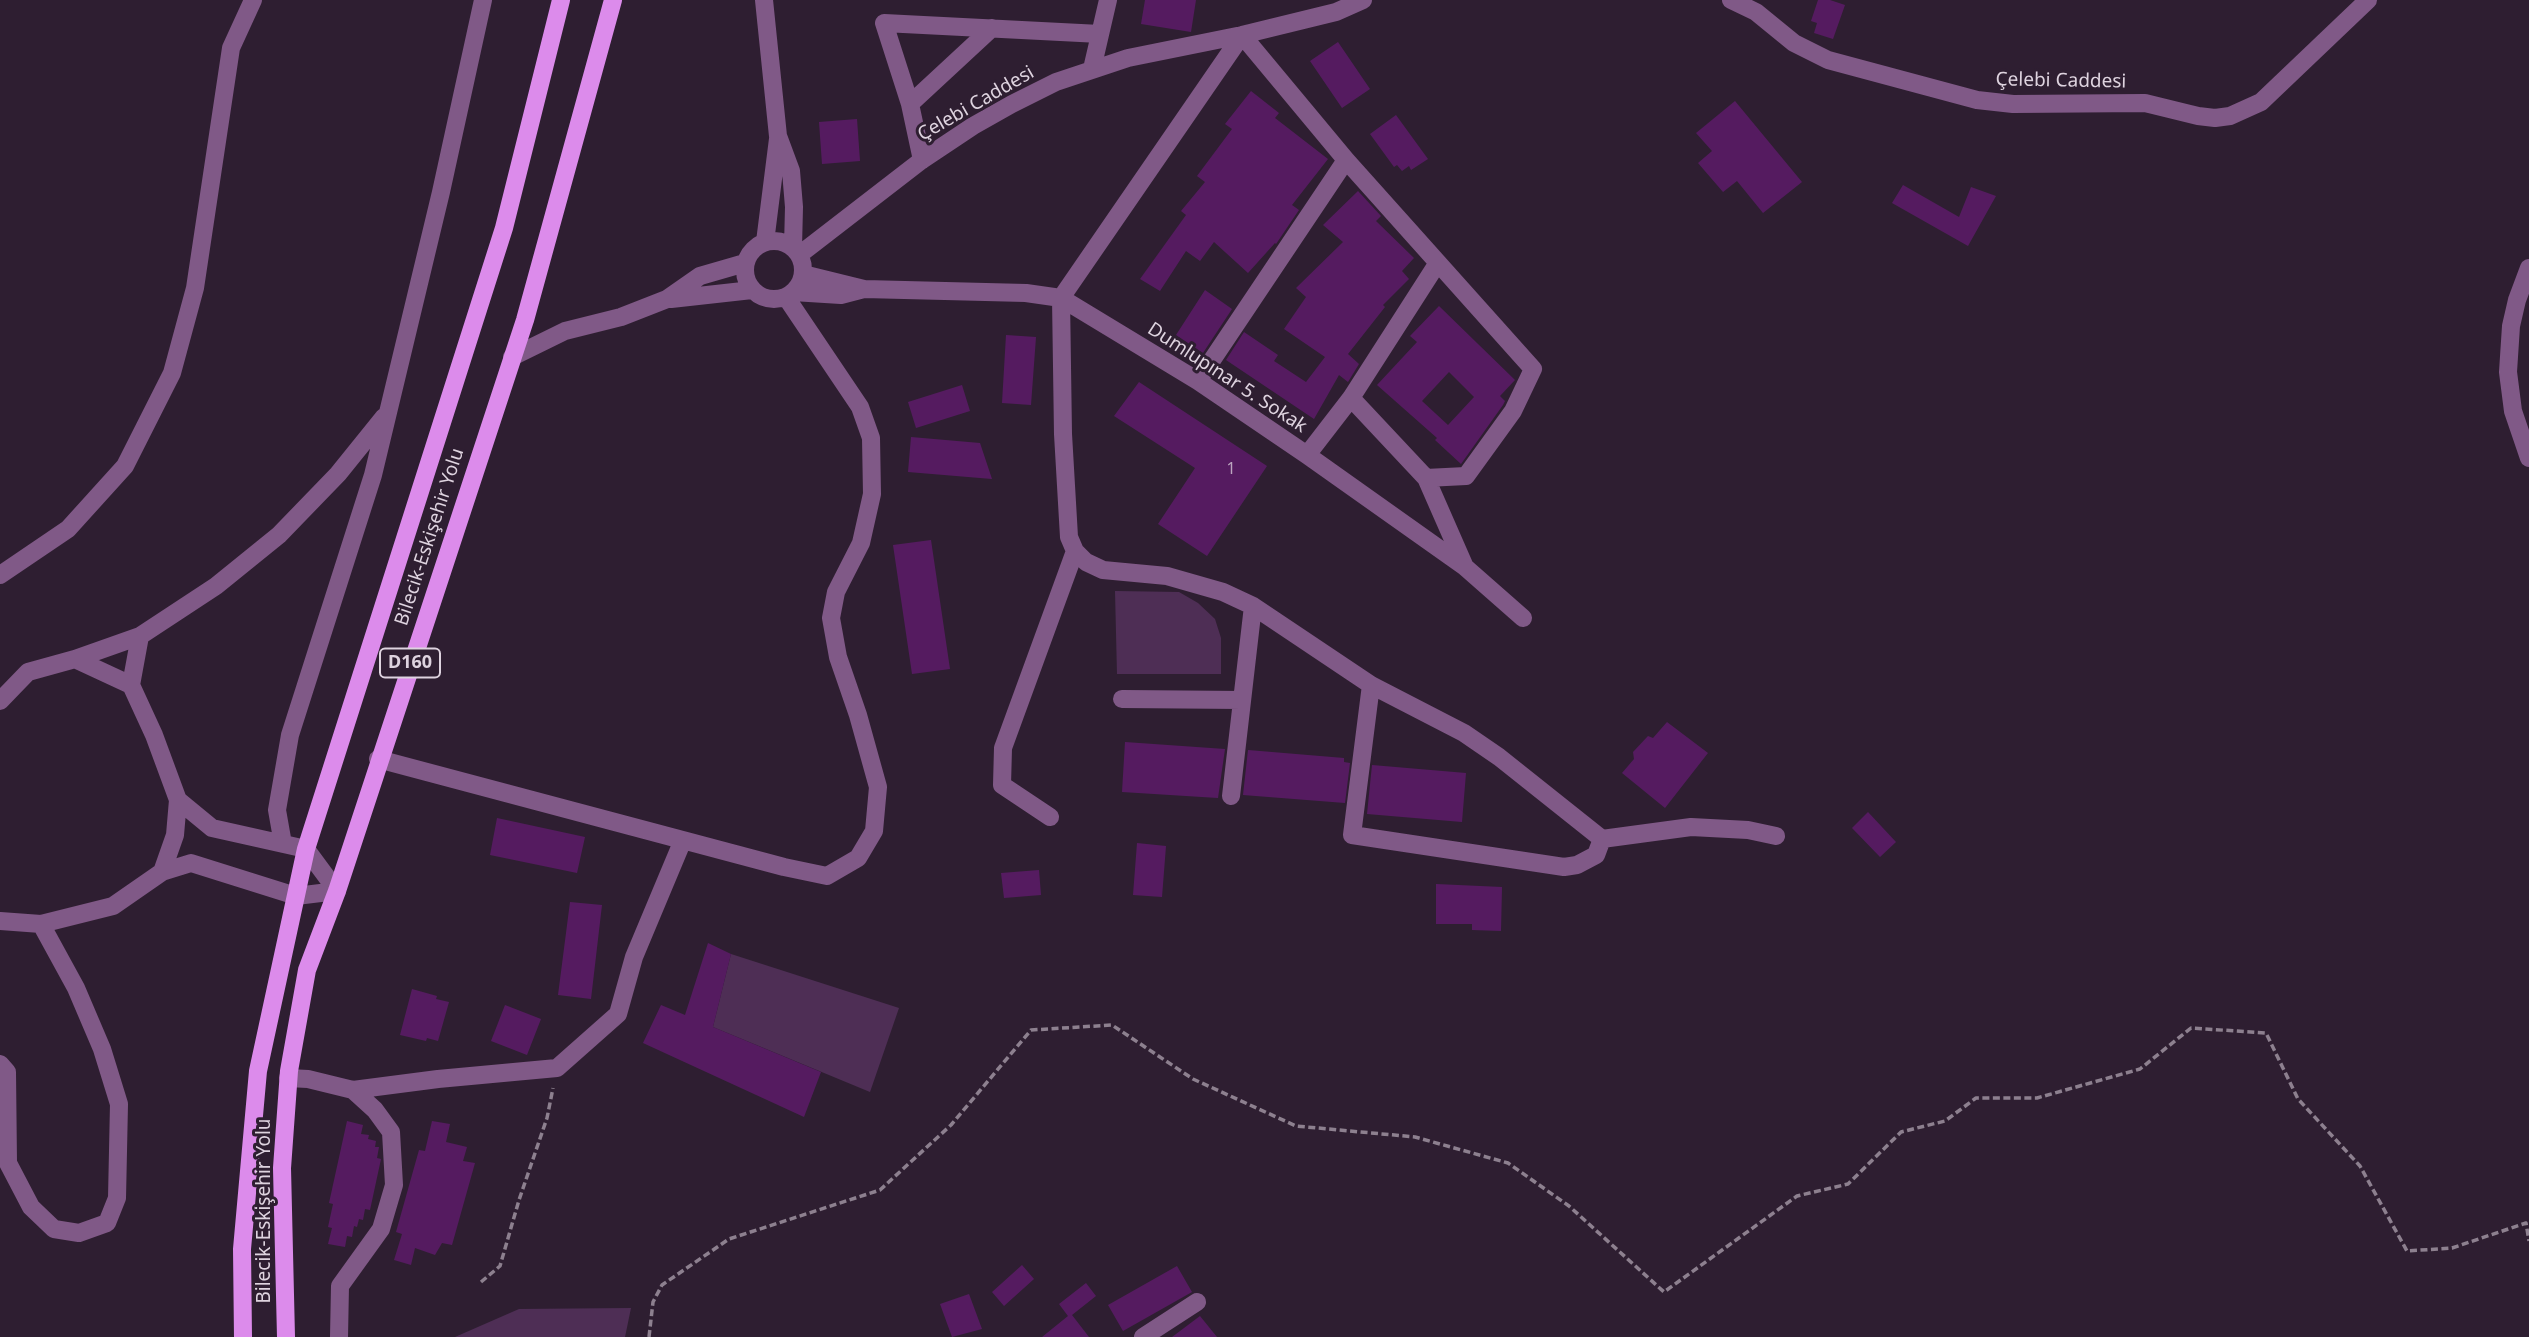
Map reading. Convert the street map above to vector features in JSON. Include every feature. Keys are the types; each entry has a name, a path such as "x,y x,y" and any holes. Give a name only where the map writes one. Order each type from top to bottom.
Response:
{"main road":[{"name":"Bilecik-Eskişehir Yolu","path":"243,1337 242,1249 258,1071 306,849 504,228 561,0"},
{"name":"Bilecik-Eskişehir Yolu","path":"286,1337 282,1168 288,1078 307,970 337,891 525,320 613,0"}],"street":[{"path":"0,575 68,529 125,466 172,373 195,288 231,47 253,0"},
{"path":"284,844 276,810 290,735 373,475 441,192 482,0"},
{"path":"764,0 778,136 765,242"},
{"path":"1092,69 1108,0"},
{"name":"Çelebi Caddesi","path":"796,251 922,160 1012,104 1092,69 1128,58 1242,35 1336,12 1363,0"},
{"name":"Çelebi Caddesi","path":"1731,0 1759,6 1794,43 1828,60 1977,100 2013,104 2145,103 2215,118 2230,116 2261,102 2368,0"},
{"path":"922,160 910,104 884,23 1100,34"},
{"path":"910,104 992,29"},
{"path":"1426,478 1466,476 1513,411 1533,369 1346,160 1242,35 1061,298 1063,434 1069,537 1075,551 1086,562 1103,570 1167,576 1223,593 1253,606 1371,685 1464,733 1499,757 1602,839 1691,827 1748,830 1776,836"},
{"path":"778,136 791,171 796,251 803,274 790,294 767,299 752,290 744,273 745,263 755,247 774,240 796,251"},
{"path":"1198,381 1346,160"},
{"path":"512,357 565,331 621,317 667,299 700,276 745,263"},
{"path":"1307,455 1352,398 1437,264"},
{"path":"2529,268 2511,326 2508,372 2513,411 2529,458"},
{"name":"Dumlupınar 5. Sokak","path":"803,274 864,289 1026,293 1061,298 1198,381 1307,455 1465,567 1523,618"},
{"name":"Dumlupınar 5. Sokak","path":"790,294 841,295 864,289"},
{"path":"667,299 752,290"},
{"path":"379,759 827,876 858,858 874,831 878,787 838,657 831,618 836,592 861,543 872,494 871,438 860,407 790,294"},
{"path":"1352,398 1426,478 1465,567"},
{"path":"0,701 28,672 140,636 216,586 279,535 338,474 388,413"},
{"path":"1050,817 1002,785 1003,748 1075,551"},
{"path":"1231,796 1253,606"},
{"path":"140,636 131,685 154,735 178,800 175,835 162,872"},
{"path":"75,659 131,685"},
{"path":"1371,685 1352,835 1550,867 1563,867 1587,860 1596,855 1602,839"},
{"path":"1122,699 1242,700"},
{"path":"0,921 41,925 113,906 162,872 191,863 296,896 337,891 306,849 212,828 178,800"},
{"path":"288,1078 308,1079 354,1090 557,1068 618,1014 634,957 683,840"},
{"path":"0,1064 7,1072 8,1163 31,1207 54,1229 79,1233 107,1223 117,1198 119,1104 92,1024 76,988 41,925"},
{"path":"339,1337 340,1286 381,1229 394,1185 391,1132 375,1110 354,1090"},
{"path":"1143,1337 1197,1302"}],"path":[{"path":"649,1337 653,1302 662,1285 729,1240 880,1190 951,1125 1031,1030 1112,1026 1193,1079 1296,1126 1415,1138 1508,1163 1569,1206 1664,1292 1797,1196 1848,1184 1901,1132 1945,1121 1976,1098 2037,1098 2140,1069 2191,1028 2266,1033 2298,1099 2360,1166 2407,1251 2452,1248 2526,1223 2529,1241"},
{"path":"481,1282 500,1266 547,1118 557,1068"}],"shaded area":[{"path":"1115,591 1179,592 1198,603 1215,619 1221,638 1221,674 1117,674"},
{"path":"731,954 899,1008 870,1092 713,1027"},
{"path":"631,1308 625,1337 455,1337 519,1309"}],"building":[{"path":"1145,0 1196,0 1191,32 1141,24"},
{"path":"1818,0 1830,0 1845,5 1833,39 1814,33 1817,23 1811,21"},
{"path":"1338,42 1370,89 1342,108 1310,61"},
{"path":"1251,91 1279,113 1275,118 1328,159 1292,205 1299,210 1276,244 1248,273 1214,242 1200,261 1186,251 1160,291 1140,279 1186,215 1181,211 1205,182 1197,176 1232,129 1225,124"},
{"path":"1735,101 1802,182 1763,213 1737,181 1723,192 1698,163 1712,151 1696,133"},
{"path":"1396,115 1428,159 1411,170 1409,166 1402,171 1397,165 1394,167 1370,134"},
{"path":"857,119 860,161 822,164 819,122"},
{"path":"1903,185 1959,217 1971,187 1996,196 1968,246 1892,203"},
{"path":"1358,191 1381,216 1376,221 1414,258 1402,271 1409,279 1383,305 1385,307 1348,354 1359,364 1348,382 1339,375 1314,419 1226,360 1244,332 1278,355 1274,361 1306,382 1325,357 1284,329 1306,297 1296,288 1343,242 1323,225"},
{"path":"1205,290 1232,309 1203,353 1176,335"},
{"path":"1439,306 1515,380 1500,396 1505,401 1503,405 1461,464 1435,440 1437,438 1377,385 1417,342 1410,336","holes":["1449,372 1474,397 1448,425 1422,401"]},
{"path":"1006,335 1036,337 1031,405 1002,403"},
{"path":"1139,382 1267,466 1207,556 1158,524 1195,468 1114,416"},
{"path":"962,385 970,411 916,428 908,402"},
{"path":"911,437 980,443 992,479 908,472"},
{"path":"931,540 950,669 912,674 893,545"},
{"path":"1667,722 1708,753 1665,808 1622,773 1634,759 1633,752 1648,736 1653,738"},
{"path":"1125,742 1225,749 1218,798 1122,792"},
{"path":"1248,750 1344,758 1344,762 1350,763 1345,803 1243,795"},
{"path":"1372,765 1466,773 1462,822 1367,814"},
{"path":"1868,812 1896,842 1880,857 1852,828"},
{"path":"497,818 585,837 577,873 490,855"},
{"path":"1137,843 1166,846 1162,897 1133,895"},
{"path":"1039,870 1041,895 1004,898 1001,873"},
{"path":"1436,884 1502,887 1501,931 1472,930 1472,924 1436,924"},
{"path":"570,902 602,905 591,999 558,995"},
{"path":"708,943 731,954 713,1027 821,1072 804,1117 643,1043 661,1005 685,1015"},
{"path":"412,989 449,1002 438,1041 400,1035"},
{"path":"505,1005 541,1019 527,1055 491,1041"},
{"path":"347,1121 363,1125 361,1134 369,1135 368,1139 376,1141 375,1147 379,1147 377,1158 381,1159 370,1210 365,1209 363,1220 359,1219 357,1227 354,1226 352,1237 347,1236 345,1247 328,1244 332,1228 328,1227 333,1204 329,1203"},
{"path":"432,1121 450,1124 446,1142 467,1147 463,1161 475,1163 452,1245 442,1243 435,1255 415,1248 411,1265 394,1260 402,1234 396,1232 419,1150 425,1151"},
{"path":"1022,1265 1034,1279 1004,1306 992,1292"},
{"path":"1177,1266 1192,1292 1123,1331 1108,1305"},
{"path":"1086,1283 1096,1296 1072,1315 1089,1337 1042,1337 1068,1316 1059,1304"},
{"path":"969,1294 982,1329 952,1337 940,1304"},
{"path":"1200,1316 1217,1337 1172,1337"}]}
